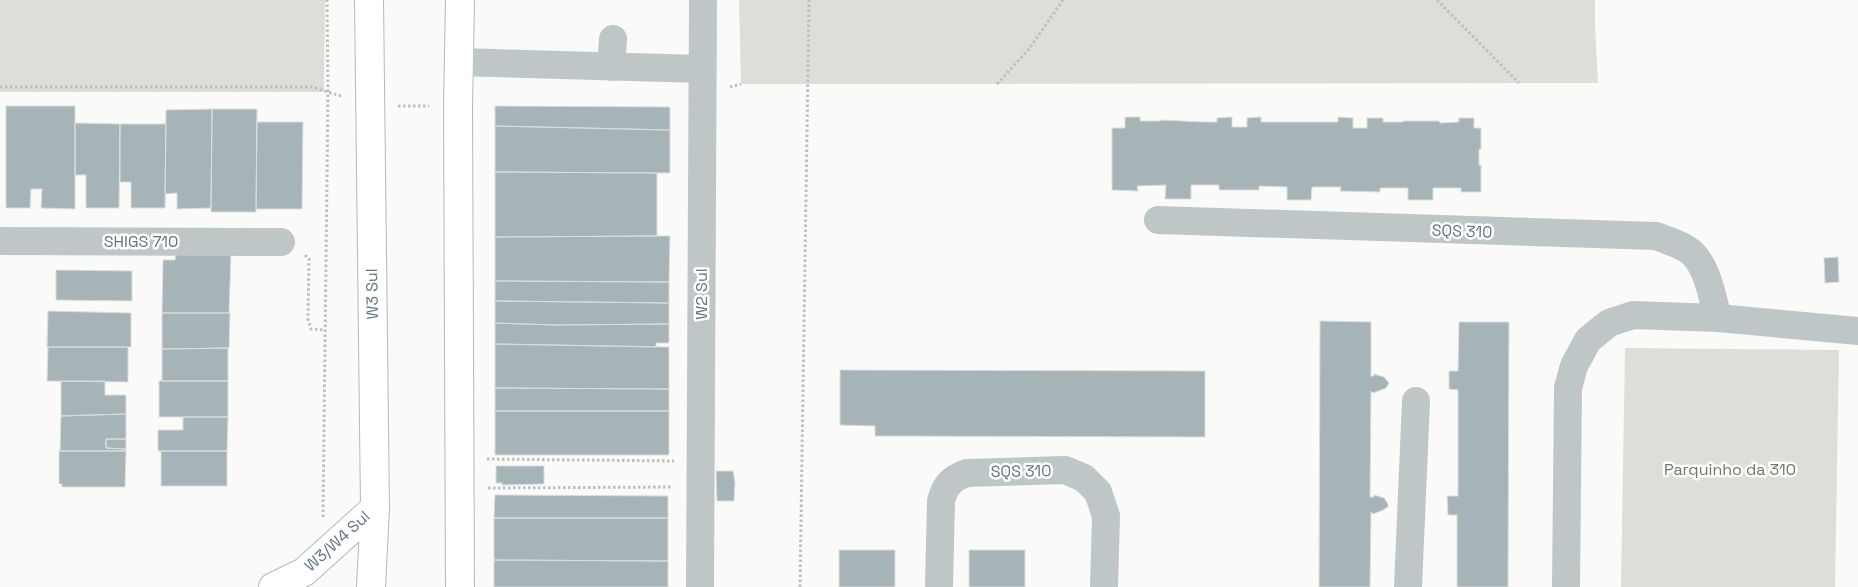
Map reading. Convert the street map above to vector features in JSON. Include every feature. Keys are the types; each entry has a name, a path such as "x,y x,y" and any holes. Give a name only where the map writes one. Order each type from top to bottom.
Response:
{"main road":[{"name":"W3 Sul","path":"369,0 374,508 371,587"},
{"path":"460,0 458,107 460,587"},
{"name":"W3/W4 Sul","path":"273,587 304,572 374,508"}],"street":[{"name":"W2 Sul","path":"700,587 702,0"},
{"path":"611,66 613,39"},
{"path":"459,62 702,69"},
{"name":"SQS 310","path":"1158,220 1656,236 1677,244 1694,254 1705,273 1718,318"},
{"name":"SHIGS 710","path":"0,241 281,242"},
{"path":"1566,587 1568,388 1574,366 1588,340 1610,323 1633,315 1718,318 1858,331"},
{"path":"1408,587 1416,402"},
{"name":"SQS 310","path":"940,587 941,501 943,492 949,483 957,476 967,473 1065,470 1084,478 1098,492 1106,516 1104,587"}],"path":[{"path":"322,556 328,0"},
{"path":"800,587 809,0"},
{"path":"997,84 1029,49 1063,0"},
{"path":"1437,0 1519,83"},
{"path":"0,86 312,87 369,105 458,107"},
{"path":"281,242 298,248 309,260 308,319 311,329 325,330"},
{"path":"460,458 674,461 674,468"},
{"path":"460,488 674,487 674,481"}],"green space":[{"path":"0,0 325,0 324,92 0,92"},
{"path":"739,0 1595,0 1598,83 741,84"},
{"name":"Parquinho da 310","path":"1625,348 1839,350 1835,587 1621,587"}],"building":[{"path":"6,106 75,106 75,209 41,208 42,189 31,189 30,208 6,208"},
{"path":"495,106 670,107 670,130 495,126"},
{"path":"212,109 257,109 256,212 211,212"},
{"path":"212,109 211,208 177,209 177,193 165,194 166,110"},
{"path":"1125,117 1140,117 1140,121 1217,122 1217,118 1232,117 1232,127 1247,127 1247,118 1261,117 1261,122 1338,122 1338,117 1353,118 1353,128 1367,128 1367,118 1383,118 1383,122 1439,121 1440,123 1459,122 1459,118 1474,118 1474,128 1481,128 1479,165 1481,165 1481,192 1461,192 1461,188 1433,188 1433,200 1408,200 1408,188 1380,188 1380,192 1340,191 1341,187 1312,187 1311,200 1287,200 1287,187 1259,186 1259,190 1219,190 1219,185 1191,185 1191,199 1165,199 1166,185 1137,186 1138,191 1112,190 1112,128 1125,128"},
{"path":"257,122 303,122 302,209 256,209"},
{"path":"75,123 120,124 119,208 86,208 86,175 75,175"},
{"path":"120,124 166,124 165,208 131,208 131,182 120,182"},
{"path":"495,126 670,130 670,173 495,172"},
{"path":"495,172 657,173 657,236 495,237"},
{"path":"670,236 669,282 495,281 495,237"},
{"path":"176,252 231,253 229,313 162,313 163,260 175,260"},
{"path":"1838,257 1839,282 1825,283 1824,258"},
{"path":"56,270 132,271 132,301 56,300"},
{"path":"495,281 669,282 669,303 495,301"},
{"path":"495,301 669,303 669,324 554,325 495,323"},
{"path":"48,311 131,313 131,347 47,347"},
{"path":"162,313 230,313 229,348 162,349"},
{"path":"1320,321 1371,322 1371,376 1374,376 1374,374 1384,377 1389,383 1386,388 1373,393 1371,391 1370,497 1374,497 1374,495 1384,498 1388,507 1373,514 1371,512 1370,587 1319,587"},
{"path":"1459,322 1509,322 1508,587 1457,587 1457,515 1448,515 1447,496 1458,496 1458,390 1449,389 1449,371 1458,371"},
{"path":"495,323 554,325 669,324 669,343 656,343 656,347 495,344"},
{"path":"495,344 669,347 669,389 495,388"},
{"path":"48,347 128,347 128,382 47,381"},
{"path":"228,348 228,381 162,381 162,349"},
{"path":"840,370 1205,371 1205,437 875,436 875,426 840,425"},
{"path":"61,381 105,381 105,395 126,395 126,414 61,416"},
{"path":"159,381 228,381 228,417 159,417"},
{"path":"495,388 669,389 669,411 495,411"},
{"path":"495,411 669,411 669,455 495,455"},
{"path":"126,414 126,439 106,439 106,448 126,449 126,451 60,451 61,416"},
{"path":"183,417 228,417 227,451 158,451 158,430 183,430"},
{"path":"106,439 126,439 126,449 106,448"},
{"path":"59,451 126,451 125,487 62,487 62,484 59,484"},
{"path":"161,451 227,451 227,486 161,486"},
{"path":"496,466 544,466 544,484 502,485 502,483 496,483"},
{"path":"716,471 733,471 735,483 734,501 717,501"},
{"path":"495,495 668,496 668,518 494,518"},
{"path":"494,518 668,518 668,561 494,560"},
{"path":"839,550 895,550 895,587 839,587"},
{"path":"969,550 1025,550 1025,587 969,587"},
{"path":"494,560 668,561 668,587 494,587"}]}
